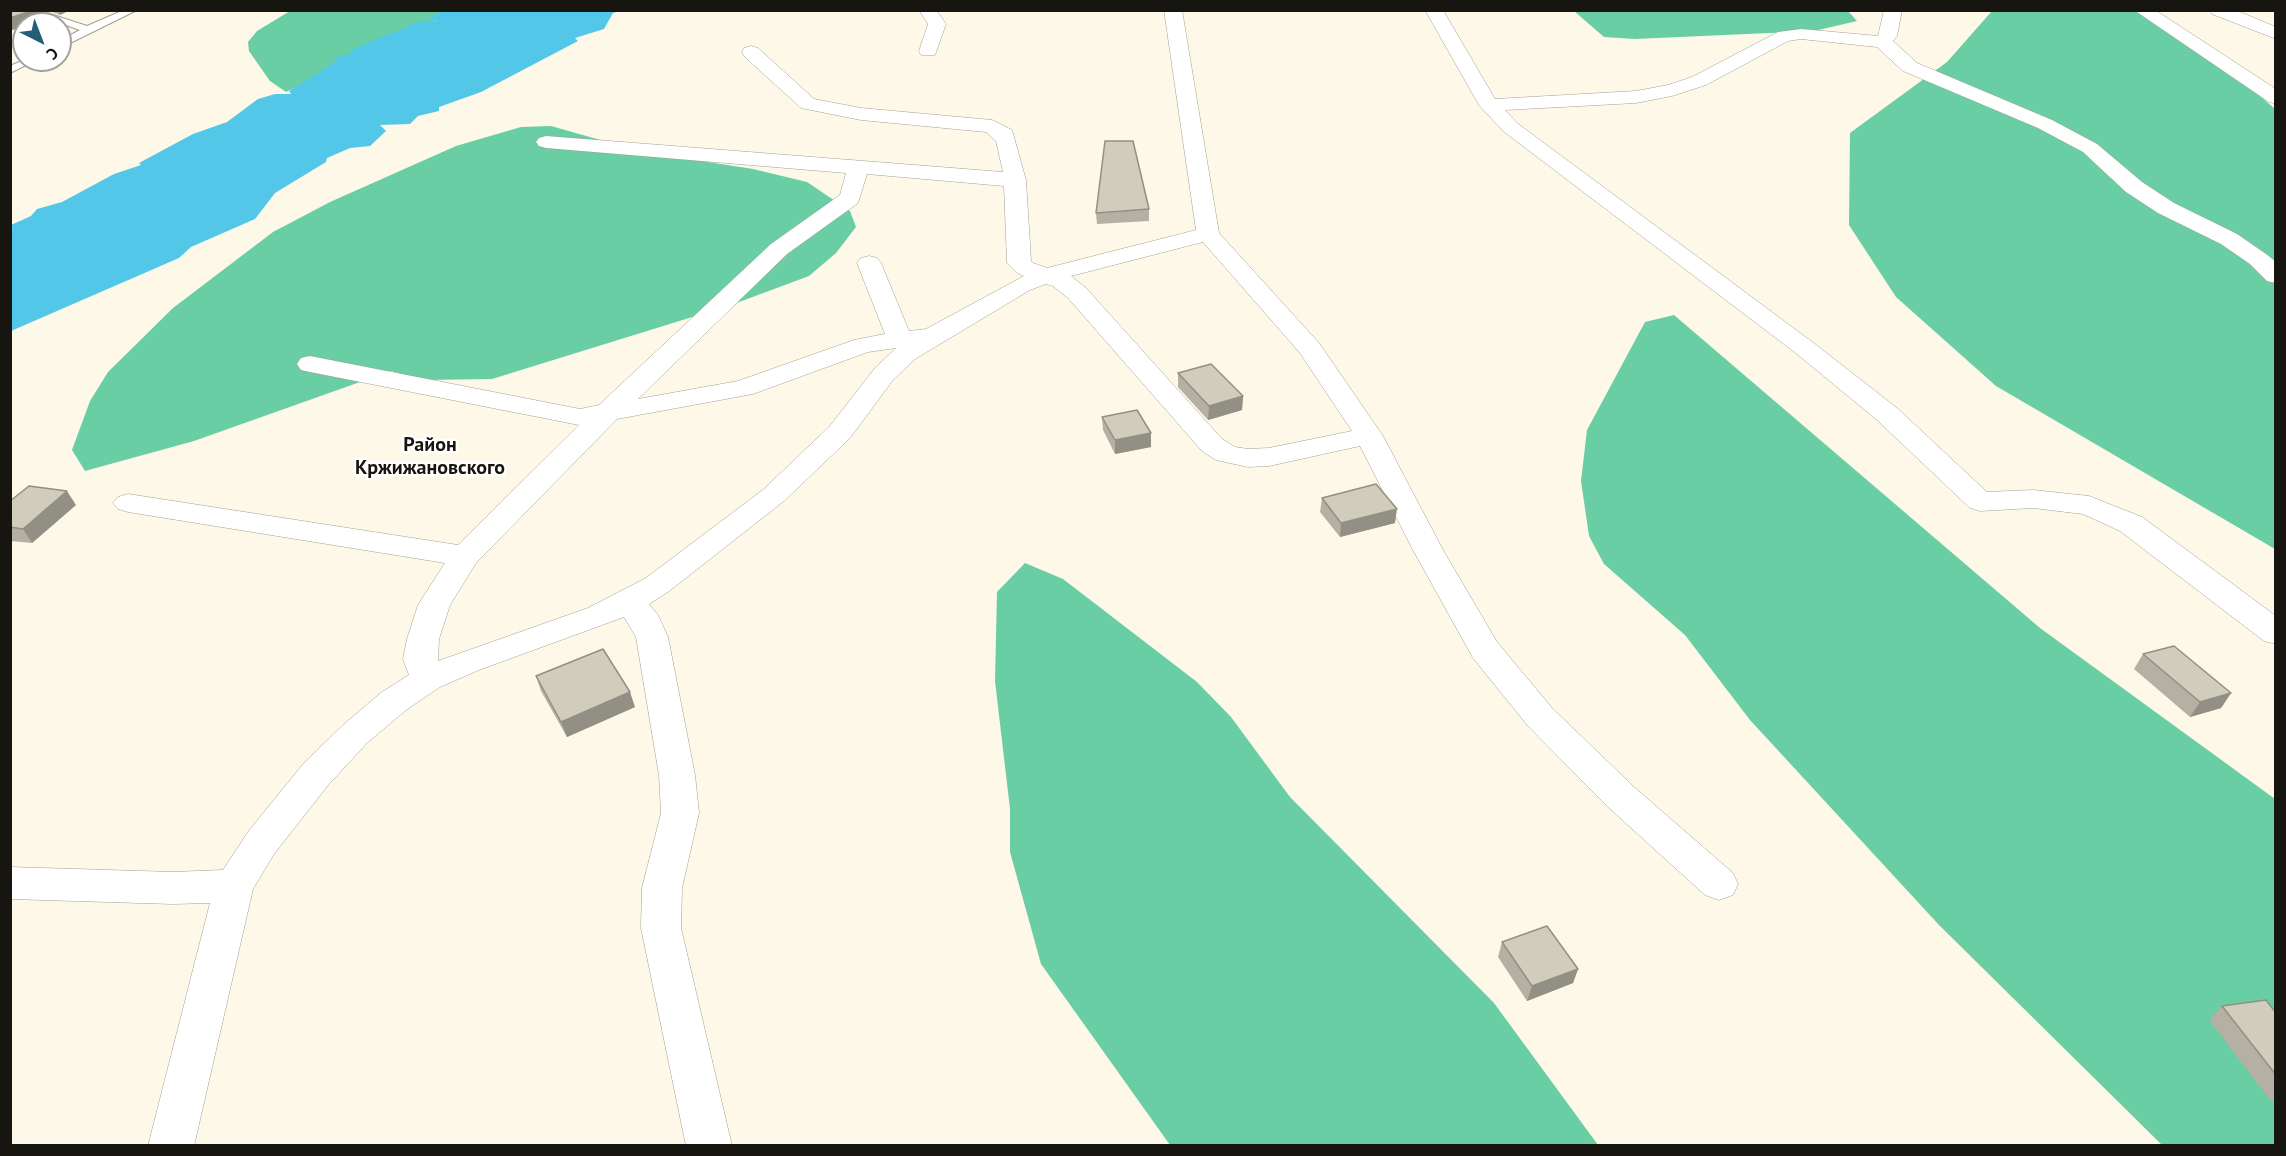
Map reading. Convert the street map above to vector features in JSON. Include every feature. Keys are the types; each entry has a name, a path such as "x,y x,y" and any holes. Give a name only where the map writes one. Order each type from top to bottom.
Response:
{"street":[{"path":"10,14 21,10"},
{"path":"927,10 937,24 928,51"},
{"path":"1173,10 1208,234 1310,348 1369,436 1428,550 1485,650 1540,717 1621,797 1719,884"},
{"path":"1434,10 1489,105 1510,128 1806,349 1887,414 1980,502 2033,499 2089,505 2131,524 2276,633"},
{"path":"1882,42 1888,36 1893,10"},
{"path":"2142,10 2276,98"},
{"path":"2218,10 2276,34"},
{"path":"1489,105 1635,97 1672,90 1699,81 1768,42 1784,36 1801,34 1882,42 1910,67 2045,124 2090,148 2134,187 2166,208 2229,240 2258,259 2276,276"},
{"path":"751,52 808,104 861,114 992,126 1005,136 1015,180 1019,263 1025,268 1062,281 1077,293 1196,430 1226,454 1248,458 1269,457 1369,436"},
{"path":"546,142 1015,180"},
{"path":"428,679 420,659 423,639 434,605 465,556 608,412 779,249 850,198 858,167"},
{"path":"171,1146 234,886 261,843 316,774 355,734 394,701 428,679 467,662 599,616 628,602 666,578 774,495 840,432 884,374 906,353 932,336 1021,285 1047,274 1208,234"},
{"path":"869,263 900,339"},
{"path":"310,364 580,417 744,388 863,345 932,336"},
{"path":"128,503 465,556"},
{"path":"628,602 642,615 652,637 677,775 680,813 662,888 661,928 709,1146"},
{"path":"10,883 173,888 234,886"}],"lane":[{"path":"27,10 88,29"},
{"path":"72,38 133,10"}],"green space":[{"path":"1847,10 1857,21 1814,31 1635,39 1604,37 1574,11"},
{"path":"290,11 455,11 286,92 270,81 249,51 248,42 257,31"},
{"path":"1992,11 2137,11 2238,77 2275,109 2275,549 1996,386 1896,297 1849,225 1850,133 1947,62"},
{"path":"551,126 643,152 753,169 807,182 850,211 856,227 836,253 809,276 731,305 492,379 423,380 391,371 194,441 85,471 72,450 90,401 108,372 173,308 273,232 330,202 456,146 521,127"},
{"path":"1674,315 2040,628 2275,799 2275,1145 2162,1145 1939,925 1750,720 1685,635 1604,564 1589,536 1581,481 1587,430 1645,322"},
{"path":"1025,563 1063,579 1197,682 1231,717 1290,797 1494,1003 1598,1145 1170,1145 1041,964 1010,852 1010,809 995,681 997,592"}],"water":[{"path":"453,10 620,11 613,13 604,29 575,38 578,41 481,92 439,107 439,111 418,116 410,124 380,125 386,131 370,146 350,148 327,158 326,162 275,193 255,219 191,247 179,258 11,331 11,225 31,216 37,209 62,202 114,174 141,165 139,163 193,134 227,122 258,99 275,94 291,94 289,91 332,64 339,56 352,54 349,51 418,22 437,21 428,19 437,13"}],"building":[{"path":"10,10 34,10 12,12 10,18"},
{"path":"1105,141 1133,141 1149,209 1096,213"},
{"path":"1211,364 1243,396 1209,406 1178,373"},
{"path":"1137,410 1151,433 1115,440 1102,417"},
{"path":"1376,484 1397,509 1341,523 1322,498"},
{"path":"29,486 67,491 23,529 10,527 10,501"},
{"path":"2174,646 2231,693 2200,702 2143,654"},
{"path":"603,649 630,692 561,722 536,676"},
{"path":"1547,926 1578,969 1532,986 1502,942"},
{"path":"2266,1000 2276,1013 2276,1075 2222,1006"}],"district":[{"name":"Район Кржижановского","path":"430,456"}]}
